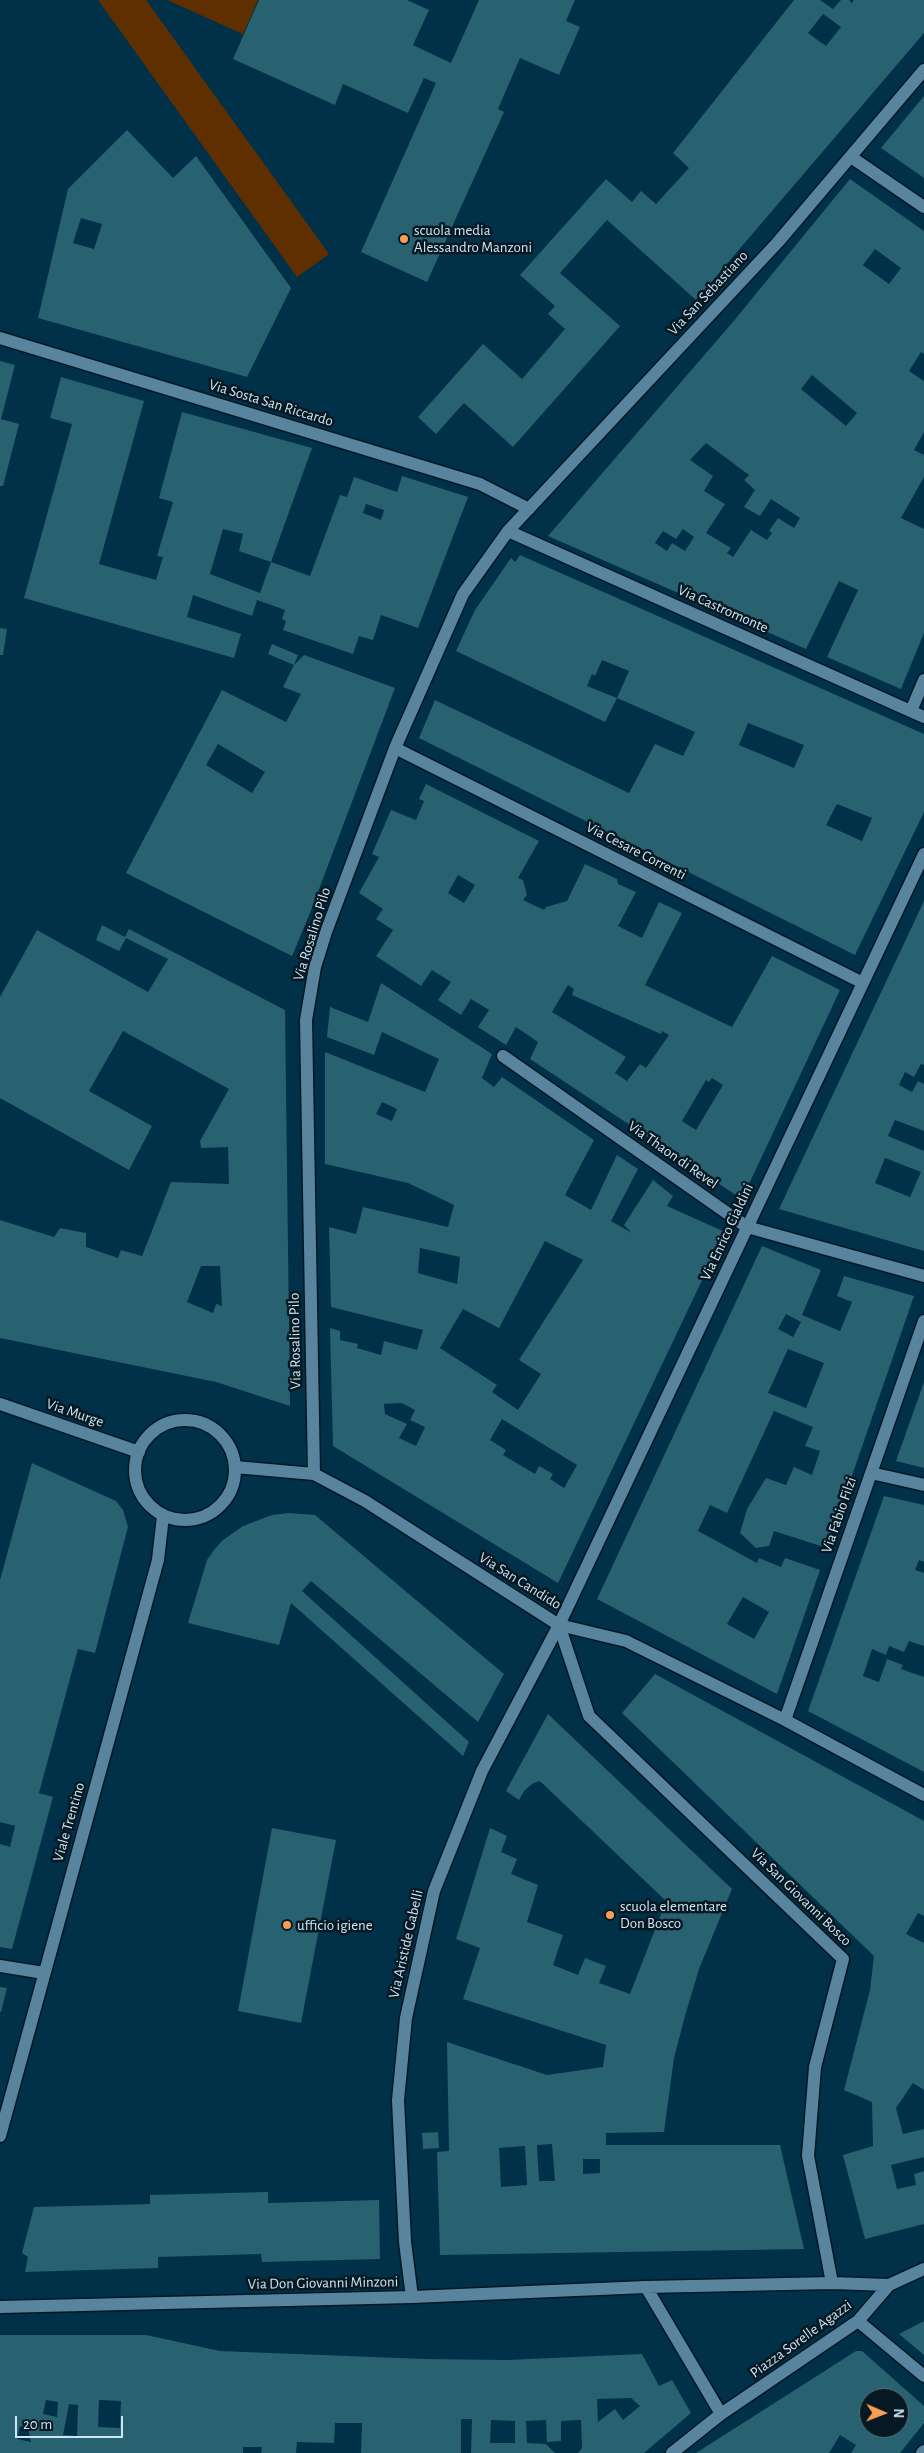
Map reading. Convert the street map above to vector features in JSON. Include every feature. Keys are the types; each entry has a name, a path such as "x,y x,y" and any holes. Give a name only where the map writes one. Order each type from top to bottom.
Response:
{"street":[{"name":"Via San Sebastiano","path":"508,531 778,242 924,70"},
{"path":"851,157 924,207"},
{"name":"Via Sosta San Riccardo","path":"0,338 480,484 529,509"},
{"name":"Via Castromonte","path":"508,531 924,717"},
{"name":"Via Rosalino Pilo","path":"314,1474 306,1020 316,967 326,932 395,748 463,594 508,531"},
{"path":"911,712 924,680"},
{"name":"Via Cesare Correnti","path":"395,748 863,983"},
{"name":"Via Enrico Cialdini","path":"559,1625 924,854"},
{"name":"Via Thaon di Revel","path":"503,1056 747,1227 924,1276"},
{"name":"Via Fabio Filzi","path":"785,1720 924,1321"},
{"name":"Via Murge","path":"0,1404 139,1452"},
{"path":"176,1421 193,1421 209,1426 222,1436 231,1451 235,1467 234,1484 226,1500 213,1512 197,1520 180,1520 163,1516 151,1507 142,1496 136,1482 135,1467 139,1452 147,1438 160,1427 176,1421"},
{"name":"Via San Candido","path":"235,1467 314,1474 365,1501 559,1625 626,1642 785,1720 924,1795"},
{"path":"871,1473 924,1485"},
{"name":"Viale Trentino","path":"0,2136 158,1560 163,1516"},
{"name":"Via San Giovanni Bosco","path":"559,1625 589,1716 843,1959 814,2067 808,2156 832,2283"},
{"name":"Via Aristide Gabelli","path":"412,2297 405,2232 398,2100 406,2018 434,1892 482,1770 559,1625"},
{"path":"0,1966 44,1973"},
{"path":"889,2285 924,2270"},
{"name":"Piazza Sorelle Agazzi","path":"646,2287 832,2283 889,2285"},
{"name":"Piazza Sorelle Agazzi","path":"672,2453 721,2414 858,2321 889,2285"},
{"path":"646,2287 721,2414"},
{"name":"Via Don Giovanni Minzoni","path":"0,2307 412,2297 646,2287"},
{"path":"858,2321 924,2376"}],"shaded area":[{"path":"98,0 146,0 329,254 297,277"},
{"path":"167,0 258,0 243,34"}],"building":[{"path":"259,0 407,0 429,10 413,45 451,63 479,0 575,0 566,21 580,27 559,75 520,58 498,109 504,112 427,282 361,252 436,83 424,78 408,113 343,84 335,105 233,59"},
{"path":"794,0 820,0 833,9 841,0 849,0 852,3 854,0 924,0 924,33 696,300 607,220 560,273 620,326 513,447 464,403 436,434 418,417 483,344 522,379 565,329 548,314 555,306 520,275 606,179 632,202 641,191 656,204 689,168 673,153","holes":["823,14 841,27 826,46 808,33"]},
{"path":"924,96 924,178 881,148"},
{"path":"127,130 173,178 196,156 291,288 247,377 38,318 68,189","holes":["81,218 102,224 94,249 73,243"]},
{"path":"850,179 924,231 924,354 921,352 909,371 924,381 924,432 914,450 924,455 924,477 901,518 924,529 924,633 901,689 827,657 858,590 839,581 806,649 548,536 732,323","holes":["875,249 901,268 889,284 863,265","812,375 857,413 846,426 801,389","706,443 749,475 744,480 755,490 744,507 760,516 771,499 800,518 794,528 778,518 769,531 772,533 767,540 751,530 733,557 727,553 731,548 706,533 725,504 704,491 713,476 690,460","683,529 694,537 685,551 672,543 667,551 655,543 663,531 676,539"]},
{"path":"0,361 15,365 1,419 19,424 3,486 0,486"},
{"path":"61,377 144,401 99,564 156,580 163,557 157,556 173,502 159,498 182,412 312,448 271,562 310,576 340,495 347,497 354,477 397,492 402,476 468,497 418,628 381,615 373,640 359,636 353,654 283,630 286,621 282,619 285,610 257,600 252,616 193,595 187,617 241,634 234,658 24,598 72,424 50,418","holes":["366,504 384,510 381,520 363,513","223,529 243,534 239,551 271,562 260,593 210,574"]},
{"path":"520,555 924,734 924,812 855,955 419,738 435,700 629,793 655,744 683,756 695,732 617,698 605,722 456,651 475,610 511,558 515,562","holes":["602,660 629,671 617,698 587,686 592,674 595,676","748,723 804,745 794,768 739,745","837,804 872,818 862,841 826,825"]},
{"path":"0,628 7,629 3,655 0,655"},
{"path":"272,644 298,655 294,665 268,654"},
{"path":"304,655 395,688 292,956 126,873 222,690 286,722 301,694 283,687 294,665","holes":["218,744 265,772 252,793 206,765"]},
{"path":"426,784 539,841 518,878 523,880 527,895 523,900 544,910 546,907 567,901 585,864 617,879 618,884 636,892 618,926 642,938 659,902 682,913 645,985 732,1027 772,956 840,990 742,1199 530,1059 538,1042 516,1027 506,1045 478,1027 489,1010 471,999 461,1015 438,1000 451,982 432,970 421,986 376,956 393,930 376,919 383,909 359,893 379,857 372,854 391,810 416,820 424,801 419,799","holes":["458,875 475,885 464,903 448,893","568,985 574,989 572,995 661,1034 662,1031 669,1035 646,1068 640,1064 627,1081 615,1073 626,1057 552,1012","712,1078 723,1085 696,1130 682,1121 706,1080 709,1082"]},
{"path":"924,901 924,1065 921,1064 914,1077 905,1072 899,1085 912,1092 918,1081 924,1084 924,1131 895,1120 888,1136 924,1151 924,1251 779,1209","holes":["885,1158 921,1172 910,1197 875,1183"]},
{"path":"102,925 125,937 129,929 285,1010 290,1406 216,1382 0,1338 0,1220 54,1237 60,1228 86,1233 86,1247 118,1258 121,1250 142,1256 171,1182 229,1184 228,1147 201,1148 200,1141 229,1089 123,1031 89,1091 152,1126 129,1170 0,1098 0,997 37,930 148,992 168,959 126,938 119,951 96,940","holes":["201,1266 220,1266 222,1306 216,1304 213,1313 187,1302"]},
{"path":"381,983 492,1054 482,1078 494,1087 502,1077 594,1140 565,1195 591,1210 617,1155 638,1169 611,1221 632,1233 624,1225 653,1180 673,1196 667,1206 725,1232 558,1583 333,1446 330,1328 340,1331 340,1340 358,1344 357,1348 381,1355 384,1341 417,1350 423,1330 331,1307 329,1227 356,1234 363,1207 448,1227 454,1205 408,1183 325,1164 325,1052 425,1092 439,1059 382,1032 374,1055 327,1037 330,1007 368,1022","holes":["382,1102 397,1109 392,1121 376,1114","545,1241 583,1260 519,1360 541,1374 518,1410 492,1392 497,1385 440,1348 463,1309 499,1328","420,1248 460,1257 457,1284 418,1273","402,1403 415,1410 410,1420 425,1427 416,1446 399,1438 407,1424 385,1414 384,1404","502,1419 577,1465 564,1488 550,1479 553,1474 539,1466 535,1474 503,1455 506,1450 490,1440"]},
{"path":"762,1246 821,1270 802,1315 840,1331 852,1302 837,1296 844,1276 914,1296 827,1548 774,1531 769,1546 756,1548 740,1533 747,1509 766,1478 786,1485 794,1467 812,1475 820,1451 805,1446 813,1427 774,1411 727,1513 710,1505 698,1531 757,1563 759,1558 781,1567 785,1558 820,1570 777,1694 597,1599","holes":["786,1314 801,1322 793,1337 778,1329","788,1349 824,1363 806,1408 768,1393","743,1597 769,1612 754,1639 727,1624"]},
{"path":"924,1382 924,1468 896,1461"},
{"path":"32,1463 116,1501 123,1510 128,1527 95,1653 78,1649 39,1793 53,1797 12,1949 0,1947 0,1844 10,1847 15,1826 0,1822 0,1580"},
{"path":"884,1496 924,1505 924,1562 919,1560 915,1570 924,1573 924,1646 909,1641 904,1652 889,1646 886,1655 872,1649 863,1676 879,1682 887,1659 903,1665 901,1669 924,1677 924,1772 808,1711"},
{"path":"289,1513 315,1515 504,1674 478,1722 311,1581 302,1591 469,1742 463,1756 291,1603 279,1645 188,1623 207,1560 223,1540 243,1526 272,1515"},
{"path":"655,1674 924,1821 924,1916 918,1913 906,1934 924,1943 924,2090 913,2083 896,2108 903,2134 924,2129 924,2157 891,2165 897,2189 916,2185 914,2174 924,2171 924,2224 865,2239 843,2155 873,2146 872,2102 844,2090 870,1990 874,1956 622,1713"},
{"path":"548,1714 732,1889 699,1969 685,2016 674,2058 664,2132 606,2133 606,2145 780,2145 804,2249 440,2255 437,2152 449,2151 447,2042 547,2075 603,2067 606,2045 463,1999 480,1948 456,1939 490,1828 507,1836 501,1852 517,1859 511,1874 538,1885 527,1922 563,1935 553,1965 578,1975 585,1958 606,1966 599,1983 630,1994 666,1901 542,1783 539,1781 532,1784 524,1791 519,1800 506,1791","holes":["552,2144 555,2181 539,2181 537,2145","525,2146 527,2185 501,2187 499,2148","583,2159 600,2159 600,2173 583,2174"]},
{"name":"ufficio igiene","path":"272,1828 336,1840 301,2023 238,2011"},
{"path":"0,1987 7,1988 1,2012 0,2012"},
{"path":"438,2132 439,2148 423,2149 422,2133"},
{"path":"268,2192 268,2203 379,2200 380,2259 262,2262 261,2254 158,2257 158,2268 25,2272 28,2257 22,2253 34,2207 150,2204 150,2195"},
{"path":"924,2321 924,2355 899,2334"},
{"path":"0,2335 146,2335 220,2351 424,2359 507,2360 642,2354 659,2386 672,2380 691,2413 644,2453 578,2453 582,2448 581,2420 561,2421 561,2441 547,2442 546,2420 526,2421 527,2443 546,2444 555,2453 471,2453 472,2419 461,2419 461,2453 361,2453 362,2423 335,2423 334,2443 297,2442 296,2453 261,2453 262,2447 243,2447 243,2453 0,2453","holes":["631,2398 640,2406 623,2420 615,2409 598,2422 597,2399","46,2400 58,2402 57,2417 43,2414","99,2400 121,2401 120,2428 98,2427","69,2404 78,2405 77,2436 63,2435","491,2420 515,2421 515,2443 490,2443","20,2426 28,2428 31,2442 17,2439"]},
{"path":"856,2351 862,2351 904,2388 859,2388 859,2438 909,2438 909,2393 924,2406 924,2423 900,2453 851,2453 856,2445 840,2435 829,2453 696,2453"}],"place":[{"name":"scuola media Alessandro Manzoni","path":"404,239"},
{"name":"scuola elementare Don Bosco","path":"610,1915"},
{"name":"ufficio igiene","path":"287,1925"}]}
